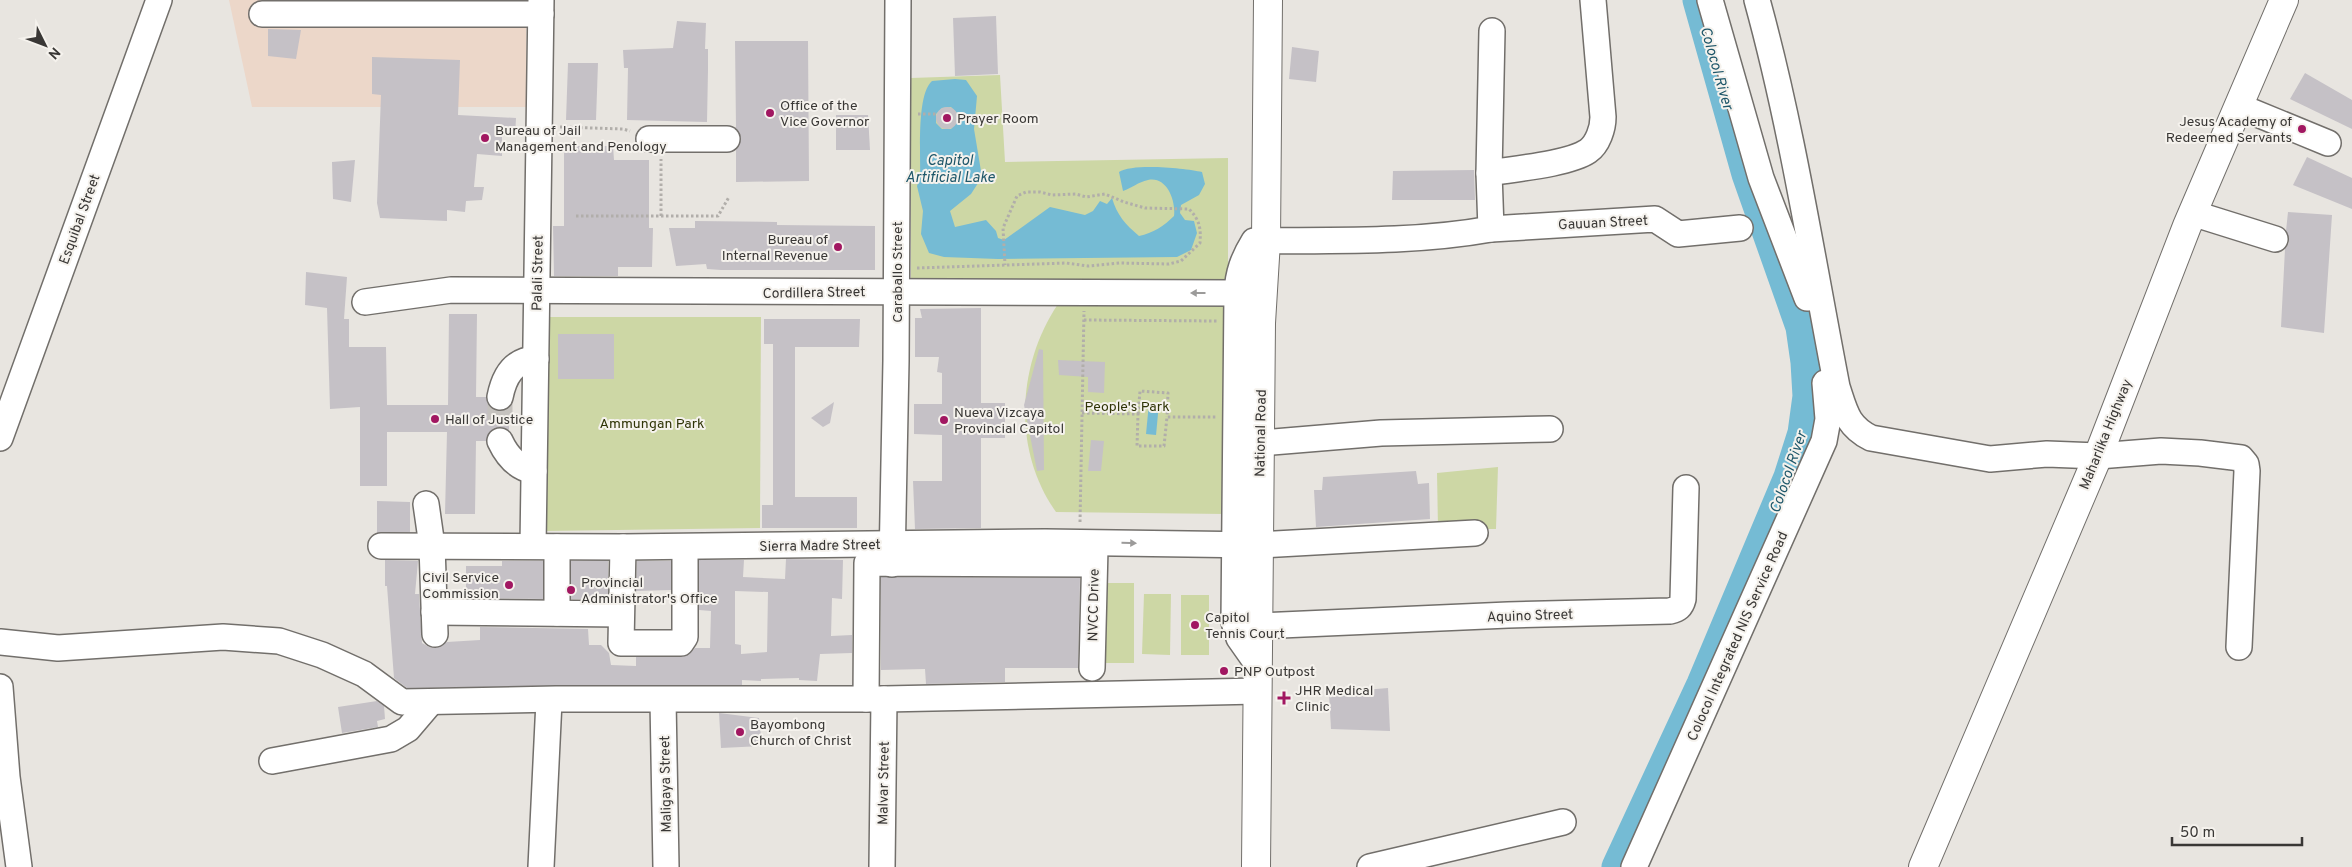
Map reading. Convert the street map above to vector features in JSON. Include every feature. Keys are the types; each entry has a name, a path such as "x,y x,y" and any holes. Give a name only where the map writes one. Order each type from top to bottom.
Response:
{"main road":[{"name":"National Road","path":"1256,867 1259,626 1247,545 1260,443 1261,323 1250,292 1266,241 1268,0"},
{"name":"Maharlika Highway","path":"1923,867 2098,456 2192,213 2284,0"}],"street":[{"name":"Esquibal Street","path":"0,438 159,0"},
{"name":"Caraballo Street","path":"892,554 897,280 898,0"},
{"path":"1489,173 1558,161 1588,151 1600,133 1603,117 1593,0"},
{"name":"Colocol Integrated NIS Service Road","path":"1634,867 1824,441 1828,419 1827,393 1804,287 1761,178 1710,0"},
{"path":"1757,0 1774,64 1796,166 1837,387 1847,417 1858,432 1871,438 1990,459 2047,454 2098,456 2161,451 2235,456 2244,461 2247,471 2239,647"},
{"path":"262,14 541,7"},
{"name":"Palali Street","path":"541,7 534,471 557,613"},
{"path":"1491,229 1489,173 1492,31"},
{"path":"2238,106 2328,143"},
{"path":"655,139 727,139"},
{"path":"2192,213 2275,239"},
{"name":"Gauuan Street","path":"1266,241 1344,241 1425,236 1491,229 1655,219 1678,234 1740,228"},
{"name":"Cordillera Street","path":"365,302 451,290 536,292 897,280 1045,293 1250,292"},
{"path":"0,642 58,648 223,637 278,641 322,655 364,674 402,702 875,699 1258,678 1235,629 1247,545 1250,292"},
{"path":"500,397 504,381 509,372 523,360 536,359"},
{"path":"1260,443 1382,433 1550,429"},
{"path":"500,441 507,454 520,467 534,471"},
{"name":"Aquino Street","path":"1259,626 1670,611 1677,609 1680,607 1683,599 1686,488"},
{"path":"426,504 432,546 435,623 557,613 621,614"},
{"name":"Sierra Madre Street","path":"380,546 685,546 892,554 1045,542 1090,550 1247,545 1475,533"},
{"path":"623,547 621,643 681,643 686,637 685,546"},
{"path":"892,554 1090,550"},
{"name":"NVCC Drive","path":"1090,550 1092,668"},
{"name":"Malvar Street","path":"882,867 867,563 892,554"},
{"path":"0,687 7,777 19,867"},
{"name":"Maligaya Street","path":"663,700 666,867"},
{"path":"541,867 549,701"},
{"path":"272,762 391,739 408,729 431,702"},
{"path":"1370,867 1563,822"}],"path":[{"path":"909,114 936,114"},
{"path":"539,126 623,129 655,139 661,216"},
{"path":"897,280 1005,265 1168,264 1181,260 1200,243 1201,230 1197,217 1190,210 1145,208 1105,194 1086,197 1076,194 1063,195 1026,192 1017,196 1003,228 1005,265"},
{"path":"576,216 718,216 729,197"},
{"path":"1084,293 1082,413 1090,550"},
{"path":"1084,320 1221,321"},
{"path":"1140,391 1168,392 1164,446 1137,446 1138,414 1140,391"},
{"path":"1082,413 1138,414"},
{"path":"1167,417 1220,417"}],"shaded area":[{"path":"229,0 526,0 527,107 252,107"}],"green space":[{"path":"1000,75 1005,162 1228,158 1228,290 911,289 911,78"},
{"name":"People's Park","path":"1225,302 1225,514 1056,512 1042,488 1032,462 1026,435 1025,408 1028,380 1034,354 1044,328 1058,304"},
{"name":"Ammungan Park","path":"545,317 761,317 760,528 545,531"},
{"path":"1498,467 1496,529 1438,529 1437,473"},
{"path":"1094,583 1134,583 1134,663 1094,663"},
{"name":"Capitol Tennis Court","path":"1144,594 1171,594 1170,655 1142,654"},
{"name":"Capitol Tennis Court","path":"1181,595 1209,595 1209,655 1181,655"}],"water":[{"name":"Capitol Artificial Lake","path":"966,80 977,96 974,129 982,177 971,194 950,211 955,227 986,220 996,231 998,238 1004,240 1050,207 1085,215 1093,211 1100,201 1107,204 1112,198 1116,209 1126,223 1139,236 1144,235 1158,229 1174,216 1172,197 1165,186 1155,180 1144,181 1123,191 1119,172 1126,169 1146,167 1184,169 1202,172 1205,184 1199,195 1181,205 1180,213 1185,220 1194,221 1197,233 1191,250 1177,257 998,259 944,257 929,253 921,234 923,211 917,186 920,178 921,112 927,88 932,81","holes":["951,107 957,113 957,122 951,129 942,129 936,123 936,114 942,108"]},
{"path":"1149,403 1159,403 1156,435 1146,434"}],"building":[{"path":"996,16 998,74 955,76 953,18"},
{"path":"677,21 706,23 705,49 708,49 707,122 627,120 628,68 624,68 623,50 673,48"},
{"path":"268,29 301,30 296,59 268,56"},
{"path":"735,41 808,41 809,181 736,182 736,150 741,139 736,128"},
{"path":"1292,47 1319,51 1316,82 1289,79"},
{"path":"372,57 460,60 458,115 516,118 515,137 502,135 502,156 477,154 474,187 484,187 482,200 466,201 465,212 447,210 447,221 380,218 377,203 381,95 372,94"},
{"path":"568,63 598,63 596,120 566,120"},
{"path":"2305,73 2352,100 2352,129 2290,99"},
{"name":"Prayer Room","path":"947,107 955,110 958,118 955,126 947,129 939,126 936,118 939,110"},
{"path":"836,115 868,115 870,150 836,150"},
{"path":"564,146 613,146 614,160 649,160 649,228 653,228 652,267 618,267 618,276 554,276 553,226 564,226"},
{"path":"2307,157 2352,178 2352,209 2293,185"},
{"path":"355,160 351,202 333,199 332,162"},
{"path":"1474,170 1475,200 1392,200 1393,171"},
{"path":"2288,212 2332,215 2324,333 2281,327 2285,249 2289,243 2286,231"},
{"path":"695,221 777,222 777,225 875,226 875,270 721,270 707,269 706,264 676,266 669,228 695,228"},
{"name":"Hall of Justice","path":"306,272 347,277 344,319 349,319 349,347 386,347 387,405 448,405 449,314 477,314 476,397 486,397 490,407 496,411 504,411 509,408 509,430 501,427 494,428 488,434 486,441 476,441 475,514 445,514 447,432 387,432 387,486 360,486 360,407 330,409 327,308 305,305"},
{"path":"981,308 981,403 1005,403 1005,438 981,438 981,528 915,529 913,481 942,481 942,435 914,434 914,404 942,404 942,373 937,372 939,357 915,357 915,318 922,318 920,309"},
{"path":"764,319 860,319 859,347 795,347 795,497 857,497 857,528 762,528 762,505 773,505 773,344 764,344"},
{"path":"558,334 614,334 614,379 558,379"},
{"path":"1039,349 1043,350 1044,470 1037,471 1024,405"},
{"path":"1058,360 1105,362 1104,393 1088,392 1088,377 1059,375"},
{"path":"834,402 830,423 823,427 811,418"},
{"path":"1091,440 1104,441 1101,471 1088,471"},
{"path":"1416,471 1418,484 1429,483 1430,519 1316,527 1314,490 1322,490 1323,477"},
{"path":"377,501 410,502 410,532 377,533"},
{"path":"786,559 843,560 842,599 832,598 831,636 852,635 852,653 820,654 817,681 799,680 799,678 761,679 761,681 742,680 742,685 407,688 394,678 387,586 385,586 385,560 418,561 415,594 419,594 422,643 429,647 436,648 447,642 480,640 480,627 588,629 589,645 601,645 609,653 611,665 636,666 636,657 681,657 688,655 695,648 710,648 711,611 699,610 699,560 744,560 743,577 785,579","holes":["735,591 768,592 767,652 741,654 741,645 735,644"]},
{"path":"502,561 543,561 543,599 466,598 466,566 502,566"},
{"path":"571,561 608,561 608,599 571,599"},
{"path":"637,561 671,561 671,590 636,591"},
{"path":"881,577 1080,578 1078,668 1005,668 1005,682 926,684 925,669 881,670"},
{"path":"1388,688 1390,731 1331,729 1329,693"},
{"path":"377,701 384,706 385,719 377,721 378,727 342,733 338,707"},
{"name":"Bayombong Church of Christ","path":"719,713 759,718 762,746 721,748"}],"waterway":[{"name":"Colocol River","path":"1617,867 1702,684 1789,477 1803,433 1808,396 1801,327 1747,174 1698,0"}],"tunnel":[{"path":"500,397 500,441"}],"place":[{"name":"Office of the Vice Governor","path":"770,113"},
{"name":"Prayer Room","path":"947,118"},
{"name":"Jesus Academy of Redeemed Servants","path":"2302,129"},
{"name":"Bureau of Jail Management and Penology","path":"485,138"},
{"name":"Bureau of Internal Revenue","path":"838,247"},
{"name":"Hall of Justice","path":"435,419"},
{"name":"Nueva Vizcaya Provincial Capitol","path":"944,420"},
{"name":"Civil Service Commission","path":"509,585"},
{"name":"Provincial Administrator's Office","path":"571,590"},
{"name":"Capitol Tennis Court","path":"1195,625"},
{"name":"PNP Outpost","path":"1224,671"},
{"name":"JHR Medical Clinic","path":"1284,698"},
{"name":"Bayombong Church of Christ","path":"740,732"}]}
